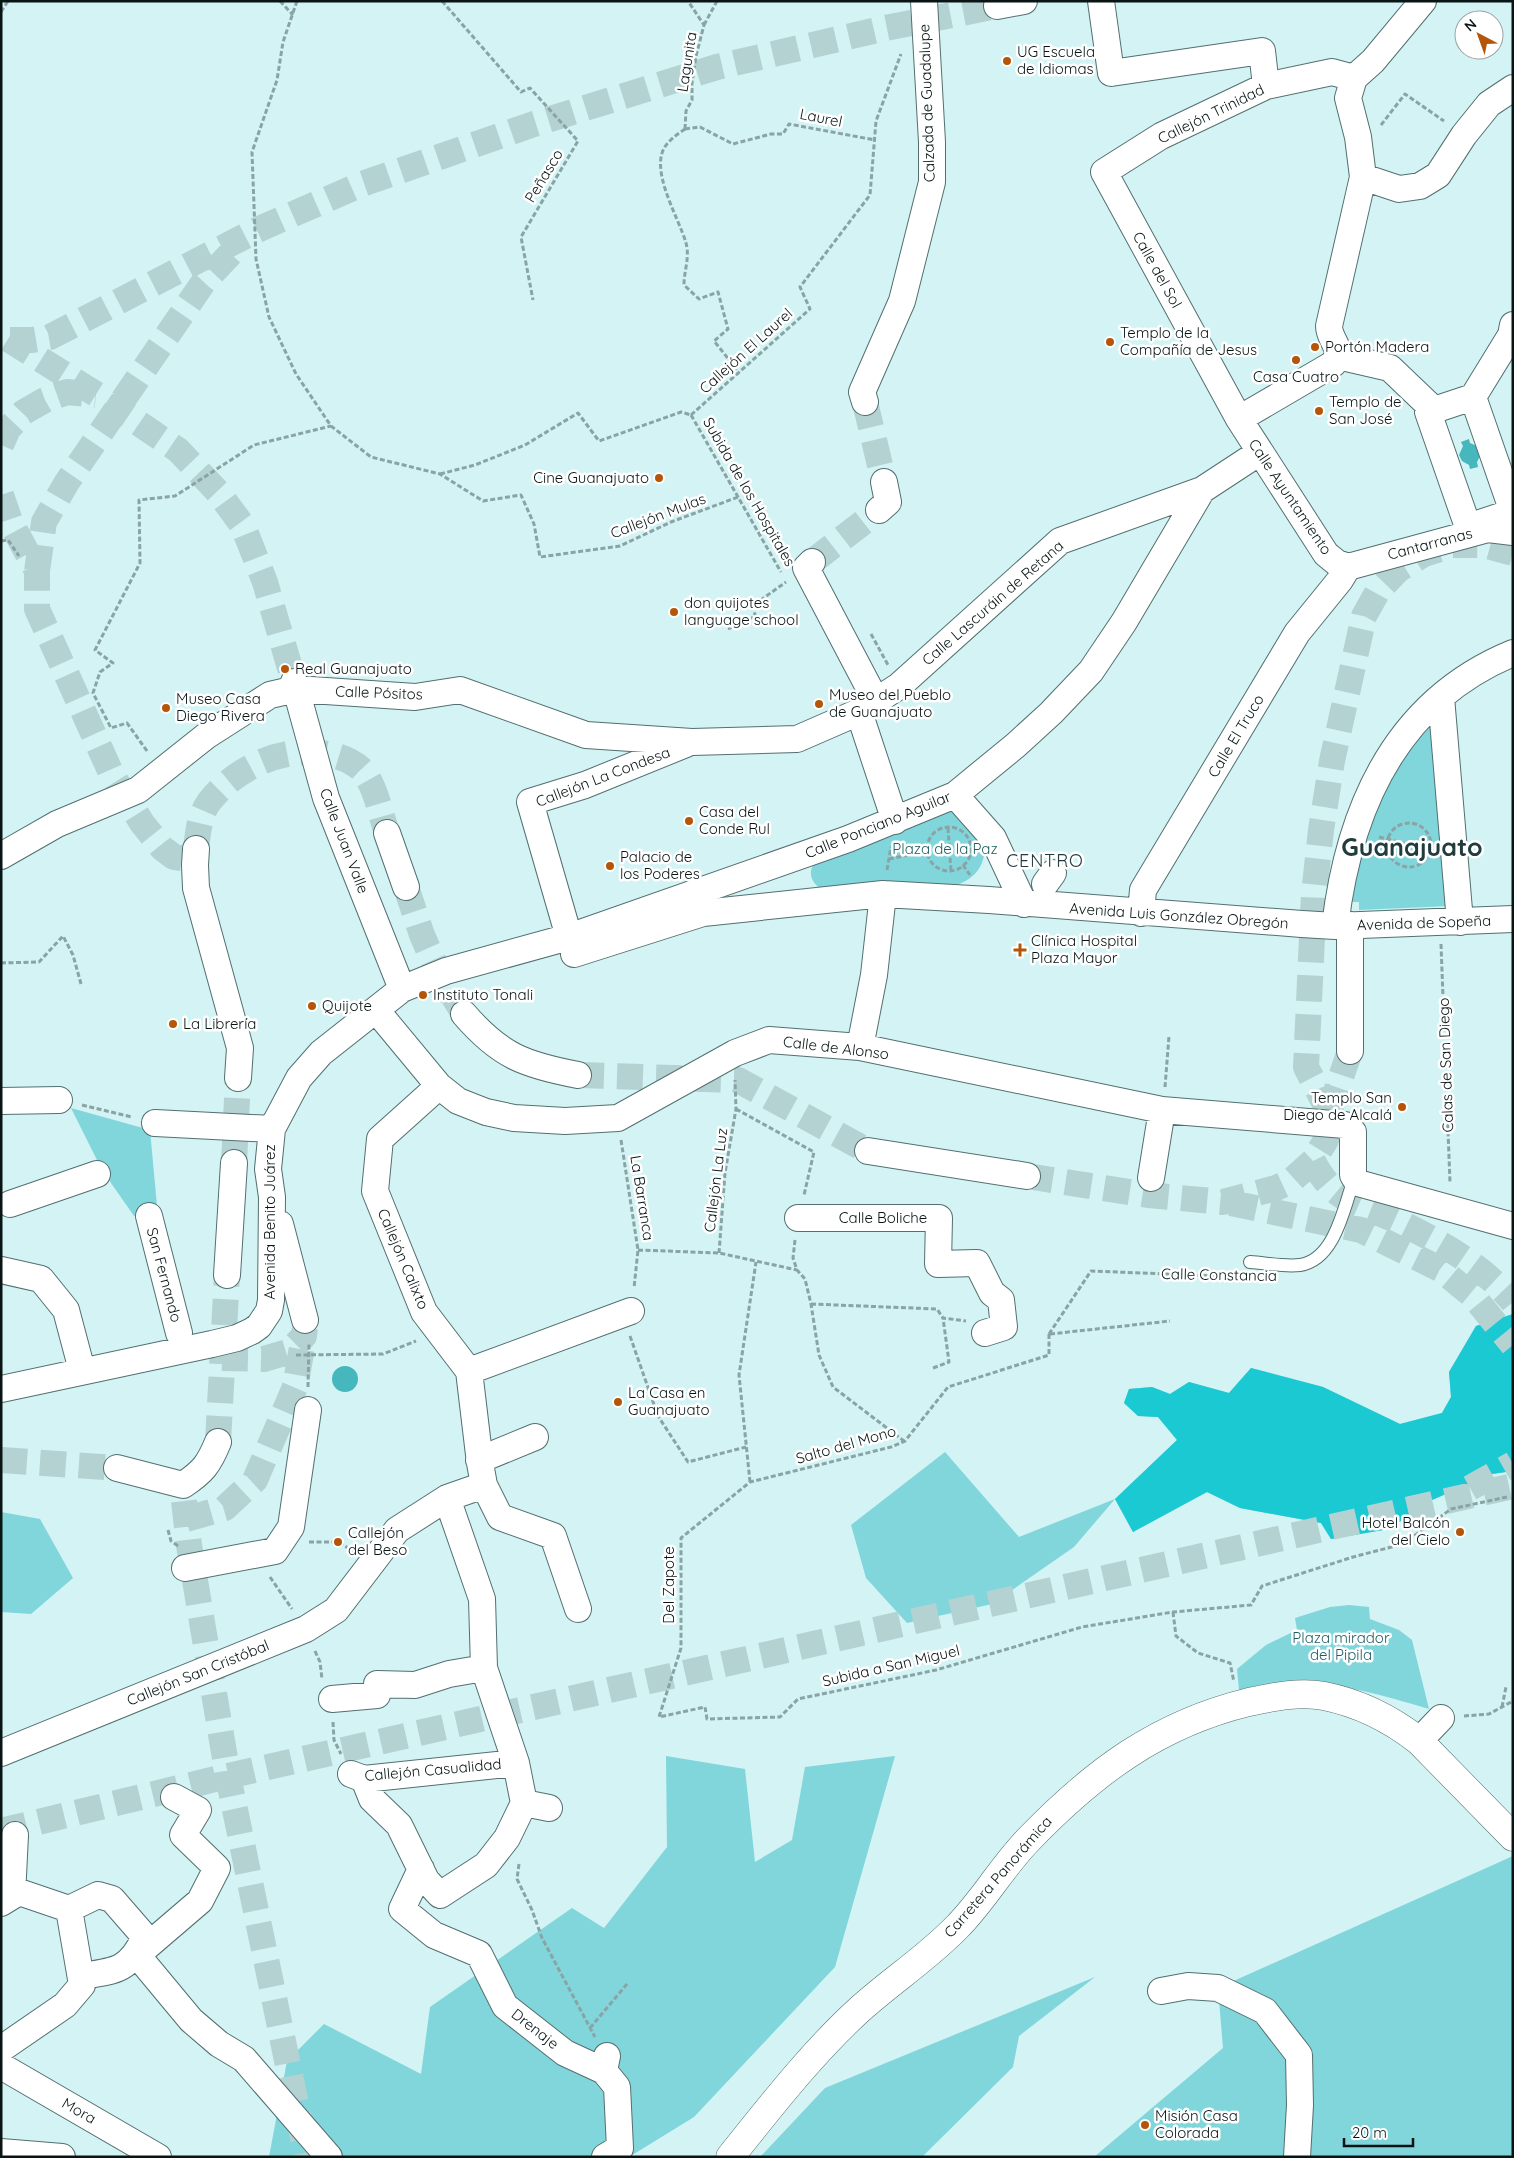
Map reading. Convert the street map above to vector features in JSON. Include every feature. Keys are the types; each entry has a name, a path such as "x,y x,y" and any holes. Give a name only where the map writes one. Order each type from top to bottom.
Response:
{"street":[{"name":"Calzada de Guadalupe","path":"865,402 862,392 902,301 932,182 932,142 924,1"},
{"path":"997,6 1024,1"},
{"path":"1101,1 1111,73 1262,51 1266,86"},
{"path":"1239,419 1333,364 1338,356 1339,352 1330,336 1329,326 1363,177 1358,137 1348,98 1354,78 1373,61 1423,1"},
{"name":"Callejón Trinidad","path":"1104,172 1161,136 1266,86 1332,72 1354,78"},
{"path":"1363,177 1399,189 1420,186 1438,176 1464,135 1489,104 1513,88"},
{"name":"Calle del Sol","path":"1104,172 1239,419"},
{"path":"1473,397 1513,512 1468,527 1428,412 1473,397 1511,335 1513,325"},
{"path":"1338,356 1390,368 1434,410"},
{"name":"Calle Ayuntamiento","path":"1239,419 1326,554 1337,563 1348,567"},
{"path":"1202,490 1260,452"},
{"name":"Calle Lascuráin de Retana","path":"868,706 899,686 1060,541 1202,490"},
{"name":"Calle Ponciano Aguilar","path":"572,946 955,796 1051,713 1091,671 1124,622 1202,490"},
{"name":"Cantarranas","path":"1348,567 1488,529 1513,532"},
{"name":"Calle El Truco","path":"1141,913 1143,890 1297,632 1340,580 1348,567"},
{"path":"796,571 868,706 895,821"},
{"path":"1350,1051 1340,886 1352,841 1367,800 1384,762 1405,734 1441,697 1466,678 1498,659 1513,653"},
{"name":"Calle Pósitos","path":"1,856 57,824 138,790 206,736 270,695 295,686 416,697 460,690 586,735 692,742 797,739 868,706"},
{"name":"Calle Juan Valle","path":"295,686 326,798 402,989"},
{"path":"1441,697 1450,922"},
{"name":"Callejón La Condesa","path":"572,946 530,802 585,785 692,742"},
{"path":"955,796 993,838 1024,904"},
{"path":"387,832 406,887"},
{"path":"193,856 196,888 240,1048 238,1078"},
{"path":"572,946 702,913 883,894 989,900 1024,904"},
{"path":"860,1047 874,975 883,894"},
{"name":"Avenida Luis González Obregón","path":"1024,904 1343,926"},
{"name":"Avenida de Sopeña","path":"1343,926 1513,919"},
{"name":"Avenida Benito Juárez","path":"1,1389 212,1344 245,1336 252,1331 265,1319 271,1300 272,1197 268,1169 272,1129 299,1078 321,1054 402,989 446,971 572,946"},
{"name":"Calle de Alonso","path":"376,1010 439,1086 458,1101 486,1112 514,1118 565,1120 618,1118 735,1053 769,1040 860,1047 1162,1110 1345,1125 1351,1128 1354,1135 1354,1179"},
{"path":"464,1014 482,1036 523,1062 578,1075"},
{"name":"Callejón Calixto","path":"439,1086 380,1139 375,1191 424,1312 470,1371"},
{"path":"1,1102 59,1100"},
{"path":"1150,1178 1162,1110"},
{"path":"155,1123 272,1129"},
{"path":"868,1150 1027,1176"},
{"path":"227,1275 234,1163"},
{"path":"10,1204 97,1174"},
{"path":"1354,1179 1358,1183 1513,1226"},
{"path":"272,1197 289,1253 305,1320"},
{"name":"San Fernando","path":"148,1216 179,1333"},
{"name":"Calle Boliche","path":"798,1218 939,1218 938,1264 978,1263 992,1293 1001,1300 1004,1327 985,1333"},
{"path":"1,1270 41,1278 66,1310 80,1359"},
{"path":"578,1608 553,1536 500,1518 484,1485 479,1460 470,1371 631,1311"},
{"path":"185,1568 275,1551 291,1527 308,1410"},
{"path":"479,1460 535,1437"},
{"path":"117,1468 184,1493 211,1459 218,1442"},
{"name":"Callejón San Cristóbal","path":"1,1754 306,1628 336,1610 397,1530 447,1498 484,1485"},
{"path":"421,1869 426,1880 440,1894 486,1865 536,1806 516,1763 484,1668 482,1599 447,1498"},
{"path":"332,1699 378,1694 377,1684 415,1685 449,1674 484,1668"},
{"name":"Carretera Panorámica","path":"730,2157 804,2066 827,2041 860,2010 957,1927 1028,1840 1092,1780 1131,1751 1164,1733 1199,1718 1240,1705 1295,1694 1322,1695 1373,1711 1402,1727 1419,1741 1513,1837"},
{"path":"1419,1741 1442,1718"},
{"name":"Callejón Casualidad","path":"421,1869 399,1825 372,1799 358,1776 516,1763"},
{"path":"81,1976 116,1970 137,1955 200,1901 217,1868 183,1835 198,1810 174,1797"},
{"path":"7,1900 15,1836"},
{"name":"Drenaje","path":"421,1869 402,1909 434,1935 479,1954 505,2006 565,2053 605,2063"},
{"path":"7,1900 19,1892 69,1910 98,1895 112,1899 145,1938 137,1955"},
{"path":"1,2049 65,2005 82,1985 69,1910"},
{"path":"137,1955 191,2020 219,2044 244,2059 329,2157"},
{"path":"1162,1991 1188,1986 1218,1988 1265,2010 1298,2056 1300,2105 1297,2157"},
{"path":"605,2063 618,2087 620,2148 605,2157"},
{"name":"Mora","path":"1,2066 158,2157"},
{"path":"1,2152 62,2157"}],"lane":[{"path":"1250,1262 1295,1265 1309,1262 1319,1257 1332,1240 1354,1179"}],"path":[{"path":"1,12 8,1"},
{"path":"280,1 293,15"},
{"name":"Callejón Mulas","path":"297,1 283,42 277,80 252,152 256,259 269,317 296,374 330,426 371,457 440,474 483,501 521,496 534,524 540,557 620,546 671,522 738,497"},
{"name":"Peñasco","path":"442,1 521,92 530,88 578,141 521,237 532,300"},
{"name":"Lagunita","path":"685,128 686,112 692,100 692,83 696,56 704,25 688,1"},
{"path":"704,25 717,1"},
{"name":"Callejón El Laurel","path":"691,415 810,309 800,287 870,195 876,122 898,59 903,51"},
{"path":"1358,137 1372,137 1404,94 1464,135"},
{"name":"Laurel","path":"685,128 700,127 733,144 771,134 783,134 789,124 875,140"},
{"path":"685,128 666,145 660,166 672,211 685,242 688,257 684,272 684,285 699,299 718,292 728,329 714,341 739,372"},
{"path":"440,474 475,465 525,445 578,413 600,441 681,412 691,415"},
{"name":"Subida de los Hospitales","path":"691,415 738,497 796,571"},
{"path":"153,759 127,723 112,728 93,693 100,672 113,664 95,650 140,563 139,500 175,496 254,445 330,426"},
{"path":"1,541 8,540 18,556"},
{"path":"728,629 756,616 751,607 796,571"},
{"path":"883,894 895,821"},
{"path":"1402,824 1416,824 1427,833 1430,847 1429,854 1425,860 1412,866 1398,864 1389,853 1388,839 1391,832 1402,824"},
{"path":"948,828 952,871"},
{"path":"948,828 958,830 964,834 970,846 968,860 952,871 936,867 931,862 927,851 932,835 948,828"},
{"path":"1389,839 1407,844"},
{"path":"889,859 927,851"},
{"name":"Calas de San Diego","path":"1450,922 1451,1208"},
{"path":"1,963 39,962 63,936 73,955 81,984"},
{"path":"1162,1110 1169,1036"},
{"path":"59,1100 155,1123"},
{"name":"Callejón La Luz","path":"720,1253 725,1173 736,1109 814,1152 798,1218"},
{"name":"La Barranca","path":"618,1118 638,1250 630,1338 658,1416 688,1462 746,1447"},
{"path":"638,1250 720,1253 797,1270 805,1279 819,1355 834,1387 905,1441"},
{"path":"750,1482 739,1375 756,1262"},
{"name":"Calle Constancia","path":"1049,1334 1091,1270 1244,1278"},
{"path":"811,1304 937,1309 943,1318 949,1362 933,1368"},
{"path":"943,1318 967,1321 985,1333"},
{"path":"1049,1334 1170,1321"},
{"name":"Salto del Mono","path":"750,1482 891,1447 905,1441 948,1387 1049,1355 1049,1334"},
{"path":"296,1355 383,1354 422,1339"},
{"path":"308,1410 309,1355"},
{"name":"Del Zapote","path":"667,1688 680,1648 681,1538 750,1482"},
{"path":"1240,1705 1230,1663 1198,1653 1176,1636 1173,1612 1252,1604 1262,1586 1353,1557 1403,1544 1451,1509 1507,1497"},
{"path":"168,1530 171,1542"},
{"path":"306,1628 262,1566 275,1551 297,1542 338,1542 372,1562"},
{"name":"Subida a San Miguel","path":"667,1688 658,1717 705,1707 707,1719 780,1717 798,1699 936,1670 1082,1627 1173,1612"},
{"path":"1502,1707 1506,1687"},
{"path":"1442,1718 1489,1714 1513,1701"},
{"path":"507,1838 520,1855 517,1879 532,1910 542,1938 590,2028 605,2063"},
{"path":"590,2028 627,1984"}],"green space":[{"path":"1426,724 1436,728 1449,906 1359,910 1359,902 1346,902 1384,776"},
{"name":"Plaza de la Paz","path":"947,811 960,813 985,840 982,863 974,875 962,883 954,886 820,888 812,879 811,869 815,862"},
{"path":"71,1108 150,1130 157,1206 134,1216 102,1170"},
{"path":"1513,1314 1513,1471 1492,1474 1432,1500 1389,1529 1331,1539 1321,1523 1240,1508 1207,1492 1133,1532 1115,1499 1177,1440 1158,1417 1138,1416 1124,1403 1129,1389 1152,1387 1170,1394 1189,1382 1229,1393 1251,1368 1323,1387 1400,1424 1442,1413 1451,1397 1449,1372 1476,1326"},
{"path":"945,1452 1019,1537 1115,1499 1074,1547 992,1604 907,1623 866,1578 851,1525"},
{"path":"1,1512 40,1519 73,1578 31,1614 1,1612"},
{"name":"Plaza mirador del Pipila","path":"1349,1605 1369,1607 1370,1619 1399,1630 1412,1640 1429,1709 1359,1690 1311,1683 1287,1682 1239,1690 1237,1669 1266,1645 1297,1630 1295,1618 1330,1607"},
{"path":"666,1756 745,1769 755,1862 792,1840 805,1767 895,1756 835,1967 694,2117 629,2157 269,2157 287,2061 324,2024 421,2074 430,2007 572,1908 604,1928 667,1847"},
{"path":"1513,1856 1513,2157 1094,2157 1223,2048 1218,1988"},
{"path":"1095,1977 1019,2036 1013,2067 922,2157 760,2157 825,2088"}],"shaded area":[{"path":"1469,439 1470,443 1477,446 1480,456 1477,462 1478,467 1470,469 1469,465 1462,461 1459,455 1463,446 1461,442"},
{"path":"1513,1314 1513,1471 1492,1474 1432,1500 1389,1529 1331,1539 1321,1523 1240,1508 1207,1492 1133,1532 1115,1499 1177,1440 1158,1417 1138,1416 1124,1403 1129,1389 1152,1387 1170,1394 1189,1382 1229,1393 1251,1368 1323,1387 1400,1424 1442,1413 1451,1397 1449,1372 1476,1326"},
{"path":"345,1366 354,1370 358,1379 354,1388 345,1392 336,1388 332,1379 336,1370"}],"tunnel":[{"path":"10,340 32,340 50,337 257,230 362,184 534,124 717,67 886,28 997,6"},
{"path":"37,571 44,522 67,482 203,283 232,252"},
{"path":"8,339 99,396 178,450 218,492 243,526 265,582 294,682"},
{"path":"1,445 8,429 24,412 45,400 67,392 96,395"},
{"path":"865,402 884,482"},
{"path":"1,495 10,521 37,571 37,609 112,775 142,823 162,848 174,857 188,859"},
{"path":"812,562 879,510"},
{"path":"1027,1176 1148,1195 1223,1202 1276,1188 1291,1181 1313,1161 1326,1140 1329,1112 1306,1067 1314,894 1321,830 1332,761 1364,616 1378,591 1398,570 1424,554 1453,545 1484,545 1513,553"},
{"path":"196,849 203,813 209,802 220,790 246,769 278,756 294,753 311,752 336,756 349,761 361,769 374,791 387,833"},
{"path":"406,887 422,935 438,971 464,1014"},
{"path":"1329,1112 1350,1051"},
{"path":"578,1075 738,1080 868,1151"},
{"path":"234,1163 238,1078"},
{"path":"1313,1161 1321,1175 1340,1195 1387,1216 1447,1247 1489,1277 1513,1302"},
{"path":"1231,1203 1361,1230 1440,1269 1473,1296 1513,1345"},
{"path":"218,1442 227,1275"},
{"path":"222,1358 264,1359 288,1352 304,1336 305,1328"},
{"path":"186,1519 225,1508 255,1480 295,1387 304,1336"},
{"path":"1,1460 117,1468"},
{"path":"1470,1488 1513,1464"},
{"path":"1,1831 228,1776 1513,1486"},
{"path":"184,1501 189,1545 228,1776 307,2157"}],"place":[{"name":"UG Escuela de Idiomas","path":"1007,61"},
{"name":"Templo de la Compañía de Jesus","path":"1110,342"},
{"name":"Portón Madera","path":"1315,347"},
{"name":"Casa Cuatro","path":"1296,360"},
{"name":"Templo de San José","path":"1319,411"},
{"name":"Cine Guanajuato","path":"659,478"},
{"name":"don quijotes language school","path":"674,612"},
{"name":"Real Guanajuato","path":"285,669"},
{"name":"Museo del Pueblo de Guanajuato","path":"819,704"},
{"name":"Museo Casa Diego Rivera","path":"166,708"},
{"name":"Casa del Conde Rul","path":"689,821"},
{"name":"Palacio de los Poderes","path":"610,866"},
{"name":"Clínica Hospital Plaza Mayor","path":"1020,950"},
{"name":"Instituto Tonali","path":"423,995"},
{"name":"Quijote","path":"312,1006"},
{"name":"La Librería","path":"173,1024"},
{"name":"Templo San Diego de Alcalá","path":"1402,1107"},
{"name":"La Casa en Guanajuato","path":"618,1402"},
{"name":"Hotel Balcón del Cielo","path":"1460,1532"},
{"name":"Callejón del Beso","path":"338,1542"},
{"name":"Misión Casa Colorada","path":"1145,2125"}],"district":[{"name":"Guanajuato","path":"1412,847"},
{"name":"CENTRO","path":"1045,861"}]}
